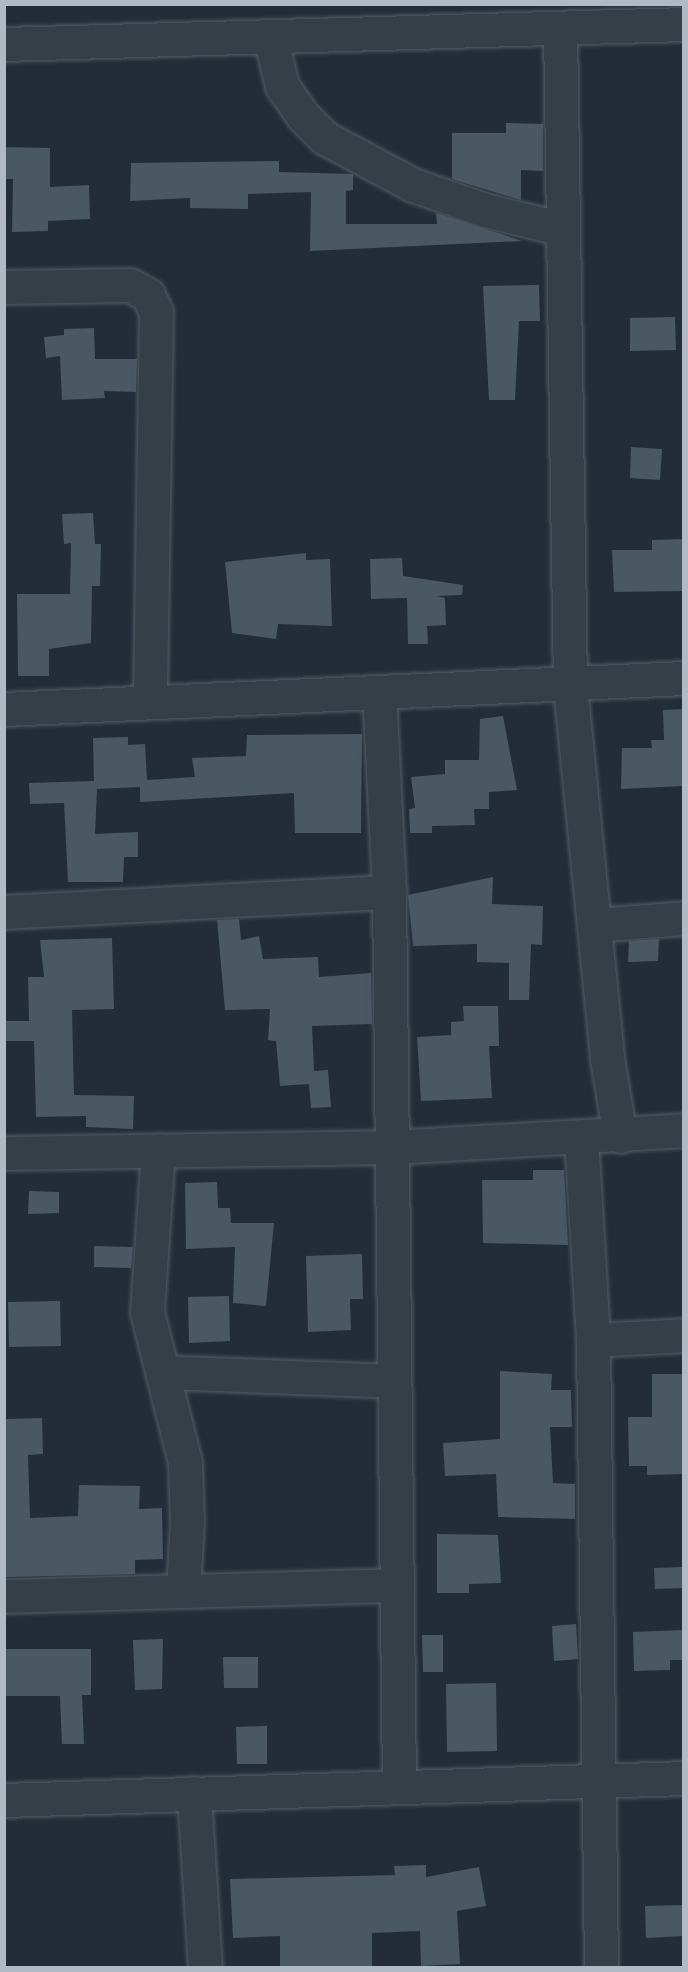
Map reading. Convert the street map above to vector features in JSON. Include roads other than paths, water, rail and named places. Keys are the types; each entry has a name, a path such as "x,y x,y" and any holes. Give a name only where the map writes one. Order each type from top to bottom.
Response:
{"street":[{"path":"4,44 684,24"},
{"path":"560,28 570,686 607,1059 620,1136"},
{"path":"270,36 282,86 303,116 326,138 413,184 485,210 563,229"},
{"path":"4,287 130,285 148,295 156,312 150,702"},
{"path":"4,709 570,686 684,678"},
{"path":"379,692 389,892 399,1785"},
{"path":"4,912 389,892"},
{"path":"594,925 684,918"},
{"path":"4,1154 392,1147 620,1136 684,1130"},
{"path":"581,1137 593,1340 601,1968"},
{"path":"158,1150 147,1312 185,1462 187,1521 183,1590"},
{"path":"593,1340 684,1335"},
{"path":"162,1372 393,1381"},
{"path":"4,1596 395,1585"},
{"path":"4,1800 399,1785 684,1778"},
{"path":"194,1793 205,1968"}]}
